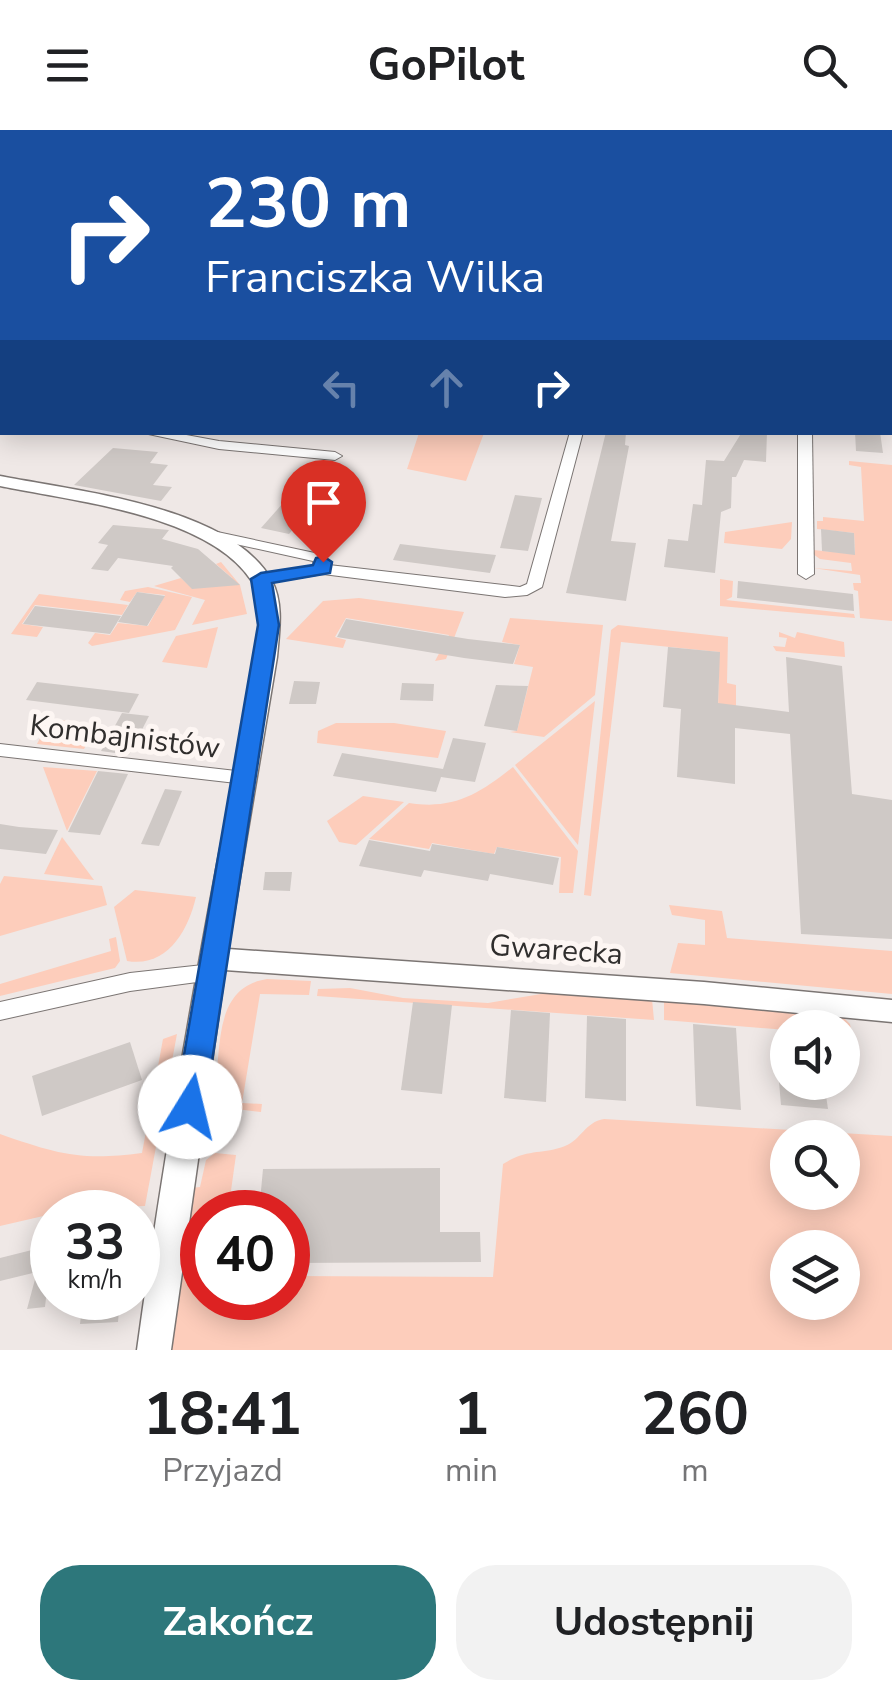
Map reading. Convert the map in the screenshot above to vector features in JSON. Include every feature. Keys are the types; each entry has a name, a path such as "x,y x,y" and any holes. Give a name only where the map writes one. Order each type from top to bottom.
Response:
{"street":[{"path":"162,435 219,445 334,456"},
{"path":"261,579 323,569 505,592 534,587 576,435"},
{"path":"805,435 806,574"},
{"path":"0,481 168,519 208,534 308,554 319,558 323,569"},
{"path":"154,1350 269,625 261,579 228,546 208,534"},
{"name":"Kombajnistów","path":"0,750 245,778"},
{"path":"0,1011 84,990 214,966"},
{"name":"Gwarecka","path":"214,966 704,992 892,1011"}],"shaded area":[{"path":"418,435 483,435 466,481 407,469"},
{"path":"849,461 892,465 892,621 860,618 858,591 853,583 861,583 860,575 813,568 852,571 851,563 820,559 813,554 813,550 855,554 854,533 817,529 817,521 823,521 823,517 864,521 861,467 849,465"},
{"path":"792,522 791,539 782,549 724,543 725,532"},
{"path":"221,562 240,585 247,614 192,625 205,600 154,586 181,578 192,588 231,585 232,578 216,564"},
{"path":"720,579 733,581 732,597 726,600 854,614 855,618 720,606"},
{"path":"148,587 192,597 175,630 92,646 88,643 95,633 110,635 118,623 148,626 165,595 137,592 130,602 120,600 125,591"},
{"path":"39,594 128,605 122,615 35,605 22,624 43,627 37,637 11,634"},
{"path":"359,598 464,612 446,659 435,661 449,635 346,618 335,637 346,640 343,648 286,639 323,601"},
{"path":"510,618 603,625 595,695 544,737 510,732 517,731 533,667 514,664 520,645 502,642"},
{"path":"618,625 728,637 727,683 736,685 736,716 718,714 719,652 621,642 591,896 584,895 611,630"},
{"path":"218,627 207,668 162,662 176,636"},
{"path":"779,632 795,638 797,632 844,642 845,657 776,651 773,646 785,647 787,638 779,637"},
{"path":"595,701 578,845 515,765"},
{"path":"50,719 93,724 95,730 84,749 37,744"},
{"path":"336,723 394,723 446,731 438,758 317,743 318,731"},
{"path":"43,767 97,771 67,831"},
{"path":"513,767 578,851 573,893 559,893 561,857 497,847 494,854 432,843 429,849 369,839 409,803 439,804 465,798"},
{"path":"363,796 404,802 356,845 339,842 327,821"},
{"path":"62,837 94,880 44,874"},
{"path":"4,876 102,886 107,905 0,936 0,884"},
{"path":"135,890 196,897 173,944 154,959 141,962 127,961 114,907"},
{"path":"669,905 722,911 727,938 892,951 892,994 670,973 678,943 705,945 705,920 672,915"},
{"path":"116,937 120,961 115,968 0,996 0,984 111,951 109,939"},
{"path":"267,979 311,981 309,995 260,994 242,1103 262,1104 261,1112 220,1107 213,1098 222,1025 236,995"},
{"path":"350,988 403,998 488,1003 553,992 652,999 654,1020 317,996 318,989"},
{"path":"664,1002 777,1010 770,1010 770,1029 664,1020"},
{"path":"177,1034 148,1190 30,1190 30,1219 0,1226 0,1134 70,1154 142,1153 163,1039"},
{"path":"604,1119 770,1129 770,1210 860,1210 860,1134 892,1136 892,1350 168,1350 180,1265 180,1320 310,1320 310,1276 493,1277 503,1164 565,1146"},
{"path":"215,1153 236,1155 231,1190 191,1190 200,1187 206,1160"}],"building":[{"path":"605,435 626,435 625,445 629,446 611,541 636,543 626,601 566,593"},
{"path":"740,435 767,435 766,462 744,460 736,477 732,477 731,508 721,512 715,573 664,567 668,539 688,541 693,504 702,505 706,460 724,461"},
{"path":"855,435 880,435 883,453 856,451"},
{"path":"113,448 158,452 150,463 168,465 153,485 172,487 161,501 74,485"},
{"path":"515,495 542,498 528,551 500,548"},
{"path":"284,502 311,508 289,534 261,528"},
{"path":"113,525 169,530 162,539 198,549 240,585 192,589 173,566 118,558 108,571 91,569 108,545 98,543"},
{"path":"821,529 854,533 855,555 822,551"},
{"path":"400,544 496,555 490,573 393,560"},
{"path":"738,581 853,594 854,611 737,598"},
{"path":"137,592 165,596 147,626 118,622"},
{"path":"35,606 121,616 110,634 23,624"},
{"path":"346,619 520,645 513,664 464,658 337,637"},
{"path":"668,647 720,652 718,703 789,712 786,657 842,666 852,794 892,800 892,939 801,934 790,734 735,728 735,784 677,777 681,709 663,707"},
{"path":"294,681 320,682 316,704 289,704"},
{"path":"37,682 139,694 129,713 26,700"},
{"path":"402,683 434,684 433,701 400,700"},
{"path":"496,685 528,686 517,731 484,726"},
{"path":"122,713 149,716 129,755 101,751"},
{"path":"453,738 486,743 475,782 441,777 436,792 333,776 342,753 443,769"},
{"path":"98,771 128,774 100,835 68,832"},
{"path":"165,789 182,791 159,846 141,844"},
{"path":"0,824 58,830 46,854 0,849"},
{"path":"369,840 430,851 432,844 495,854 497,847 559,858 553,885 490,874 488,881 424,870 421,877 359,866"},
{"path":"265,872 292,872 290,891 263,890"},
{"path":"413,1002 452,1005 442,1094 401,1090"},
{"path":"511,1010 550,1013 546,1102 504,1098"},
{"path":"587,1016 626,1019 626,1101 585,1098"},
{"path":"693,1024 736,1028 741,1110 696,1106"},
{"path":"130,1042 142,1080 42,1116 32,1076"},
{"path":"781,1100 827,1100 828,1109 781,1105"},
{"path":"440,1168 440,1232 480,1232 481,1262 310,1263 310,1190 261,1190 263,1169"},
{"path":"30,1250 30,1274 0,1281 0,1258"},
{"path":"80,1320 118,1320 118,1322 80,1324"}],"route":[{"path":"190,1107 269,625 261,579 323,569 323,562"}]}
